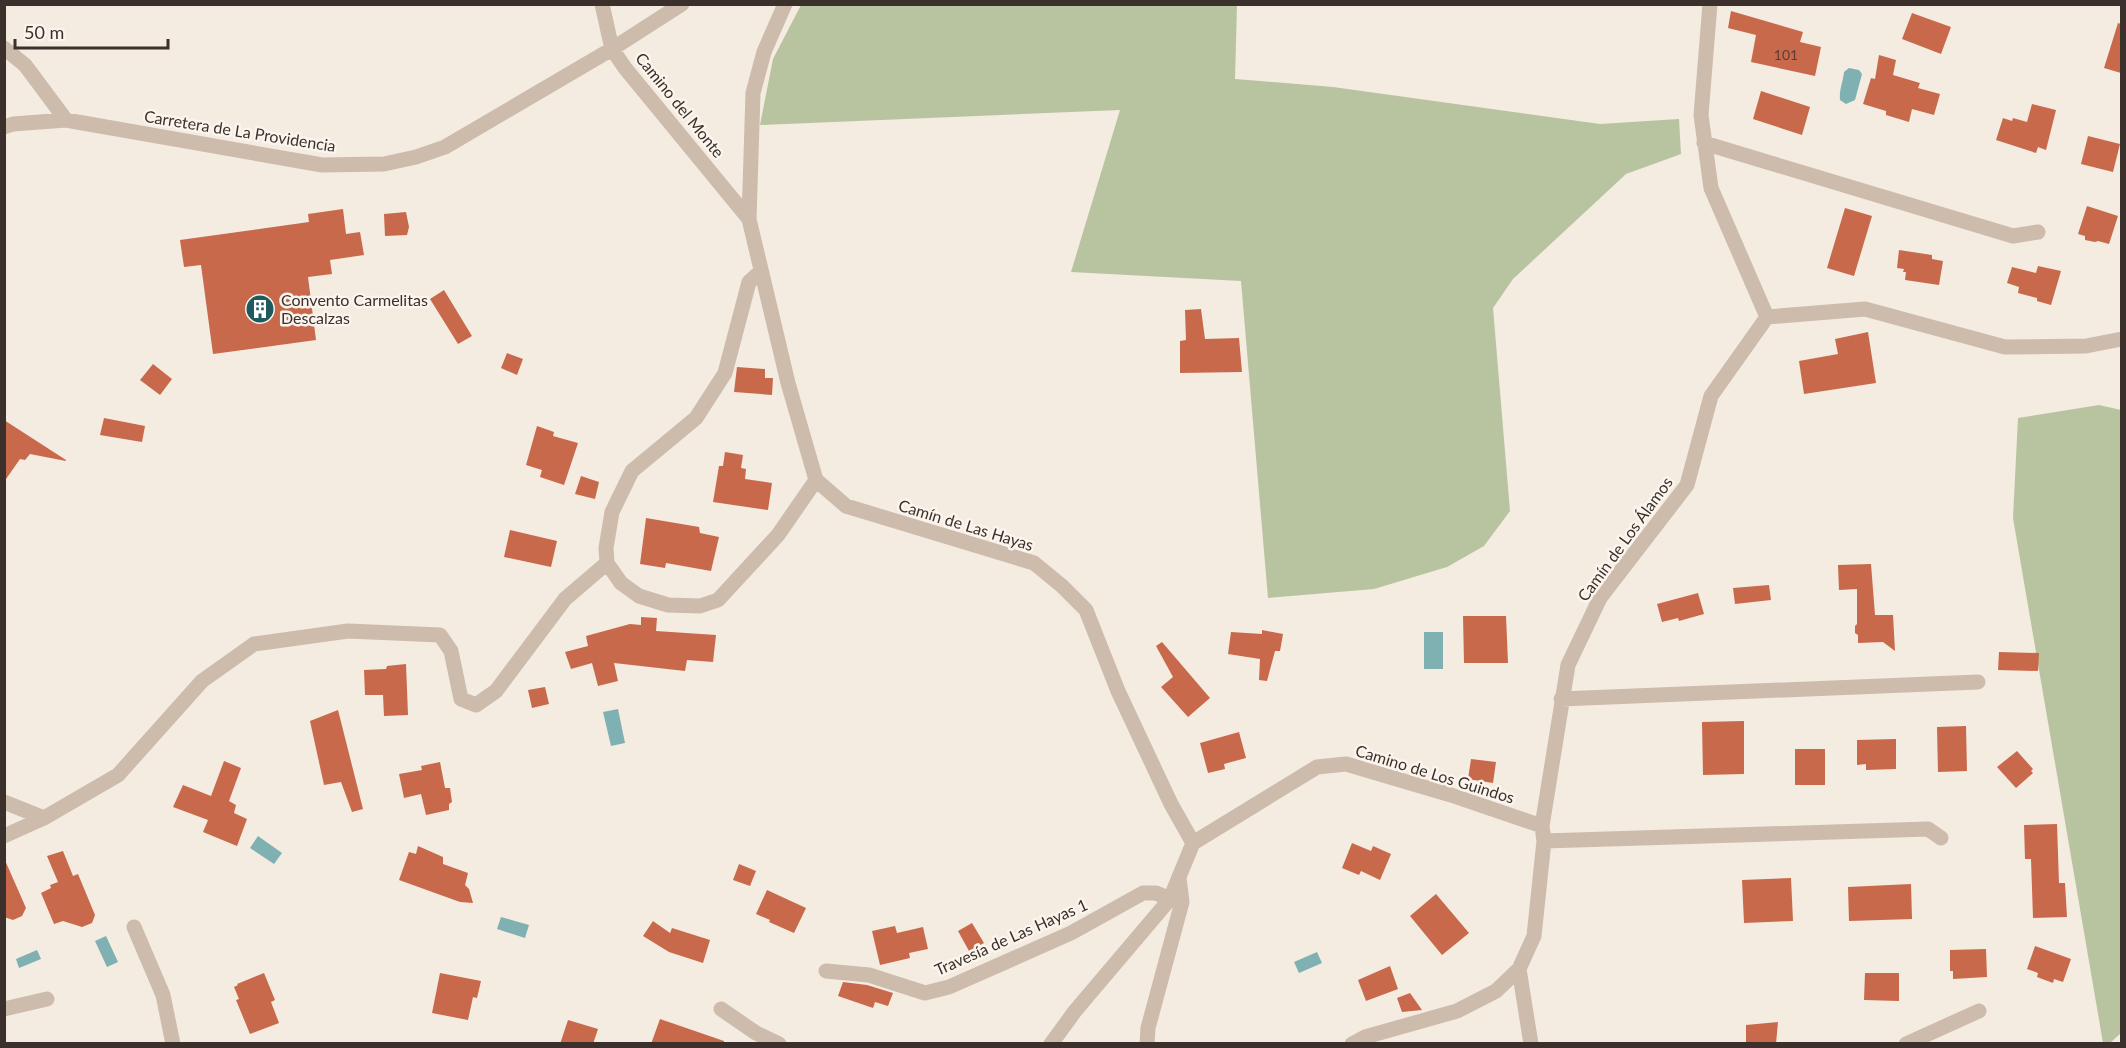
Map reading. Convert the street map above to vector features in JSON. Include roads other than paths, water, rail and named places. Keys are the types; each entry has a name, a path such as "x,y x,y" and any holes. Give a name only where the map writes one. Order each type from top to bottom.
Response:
{"street":[{"name":"Camino del Monte","path":"602,4 612,49 625,68 749,219"},
{"name":"Carretera de La Providencia","path":"4,127 13,124 66,120 322,165 384,164 416,157 445,147 612,49 682,4"},
{"path":"761,272 749,282 725,373 696,418 632,471 612,512 606,548 607,563 621,583 639,596 668,605 700,606 718,600 778,535 816,480 788,382 749,219 753,93 764,51 785,4"},
{"path":"1710,4 1701,115 1711,188 1767,317 1865,309 2005,347 2086,346 2121,339"},
{"path":"4,48 25,65 66,120"},
{"path":"1704,143 2013,236 2038,232"},
{"name":"Camín de Los Álamos","path":"1519,969 1534,936 1543,834 1561,699 1568,665 1600,598 1687,485 1711,396 1767,317"},
{"name":"Camín de Las Hayas","path":"816,480 846,506 1034,563 1062,586 1086,610 1118,691 1171,804 1193,843"},
{"path":"4,836 44,818 118,775 202,681 254,644 348,631 440,635 451,651 461,699 476,705 496,691 565,599 607,563"},
{"path":"1561,699 1978,682"},
{"name":"Camino de Los Guindos","path":"1193,843 1317,767 1346,764 1450,795 1543,834"},
{"path":"4,802 44,818"},
{"path":"1543,834 1928,830 1941,838"},
{"path":"1051,1044 1075,1011 1170,898 1193,843"},
{"path":"1147,1044 1148,1028 1182,902 1179,878"},
{"name":"Travesía de Las Hayas 1","path":"826,971 868,975 925,993 949,987 1071,933 1143,893 1156,893 1170,898"},
{"path":"134,927 163,995 173,1044"},
{"path":"1353,1044 1365,1037 1457,1011 1496,991 1519,969"},
{"path":"1519,969 1531,1044"},
{"path":"4,1009 47,999"},
{"path":"721,1009 756,1033 779,1044"},
{"path":"1906,1044 1979,1011"}],"water":[{"path":"1849,68 1859,70 1862,74 1855,100 1846,104 1840,100 1840,93 1844,72"},
{"path":"1424,632 1443,632 1443,669 1424,669"},
{"path":"618,709 625,743 611,746 603,712"},
{"path":"258,836 282,853 274,864 250,848"},
{"path":"501,917 529,925 525,938 497,929"},
{"path":"106,936 118,962 107,967 95,941"},
{"path":"37,950 41,959 19,968 16,959"},
{"path":"1317,952 1322,963 1299,973 1294,962"}],"place":[{"name":"Convento Carmelitas Descalzas","path":"260,309"}]}
